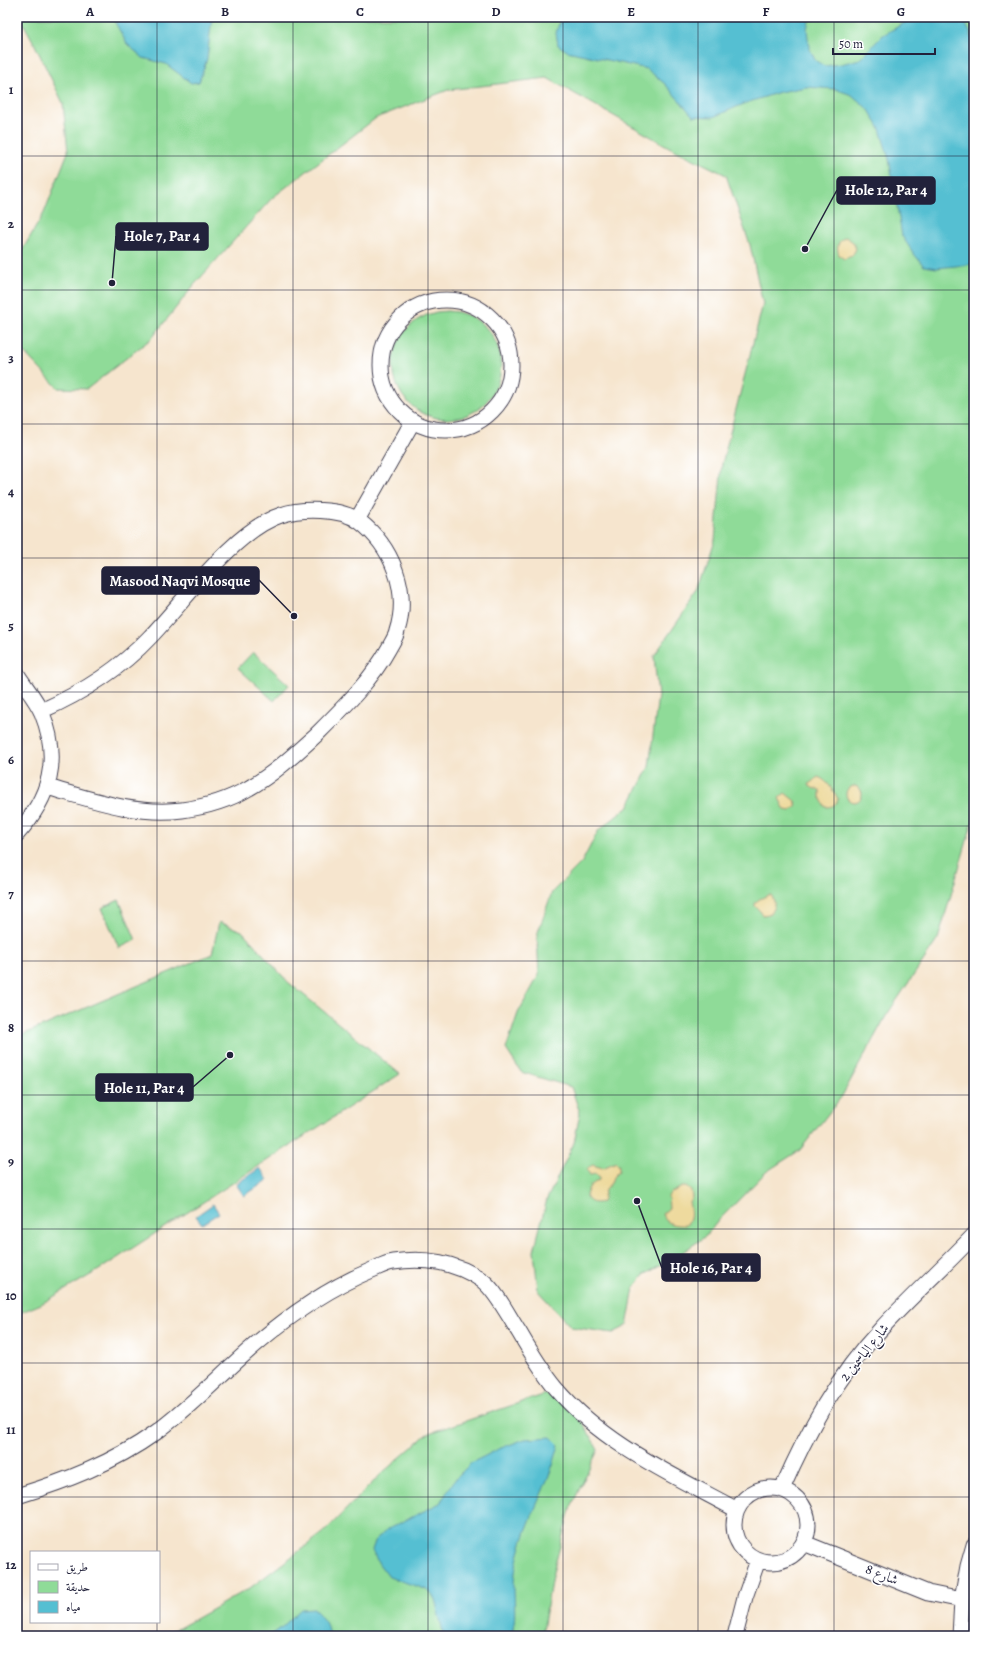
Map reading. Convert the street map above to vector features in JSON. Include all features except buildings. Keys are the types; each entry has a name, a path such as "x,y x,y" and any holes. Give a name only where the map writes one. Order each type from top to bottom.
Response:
{"street":[{"path":"449,300 470,304 488,315 502,332 510,352 511,373 505,394 492,411 475,424 454,430 433,429 413,421 396,408 385,389 381,368 384,347 393,328 408,312 428,303 449,300"},
{"path":"357,520 413,421"},
{"path":"41,711 71,698 100,681 126,661 150,638 237,542 258,525 281,514 307,510 333,512 357,520 381,541 396,569 402,600 397,631 382,660 360,689 334,717 278,768 249,789 216,803 181,810 145,811 110,804 47,787"},
{"path":"17,674 41,711 50,737 51,762 47,787 36,811 17,834"},
{"name":"شارع الياسمين 2","path":"782,1489 801,1446 824,1406 850,1367 880,1330 974,1235"},
{"path":"17,1496 60,1483 109,1461 155,1433 196,1399 258,1343 290,1318 325,1295 361,1274 391,1262 423,1259 455,1266 483,1282 504,1306 536,1360 554,1386 575,1408 608,1437 737,1510"},
{"path":"771,1487 782,1489 798,1499 804,1506 807,1515 808,1534 804,1543 789,1558 779,1562 758,1560 749,1555 736,1539 734,1520 737,1510 743,1500 761,1489 771,1487"},
{"name":"شارع 8","path":"804,1543 928,1593 962,1600"},
{"path":"960,1636 962,1600 968,1566 974,1545"},
{"path":"735,1636 745,1597 758,1560"}],"green space":[{"path":"20,17 974,17 974,817 938,939 886,1016 842,1096 800,1150 766,1172 718,1221 706,1236 677,1256 644,1275 634,1288 627,1326 613,1333 571,1327 538,1291 534,1251 547,1199 574,1143 580,1113 571,1087 521,1072 506,1049 518,1013 539,975 537,935 552,892 582,862 598,831 628,807 649,767 658,696 654,656 698,592 715,540 722,464 763,304 750,245 726,175 669,147 547,78 448,90 376,118 272,198 194,285 152,338 87,389 58,388 22,350 17,302 17,259 44,213 68,152 63,103"},
{"path":"447,311 468,315 485,327 497,344 501,365 497,386 485,403 468,415 447,419 426,415 409,403 397,386 393,365 397,344 409,327 426,315"},
{"path":"253,652 289,685 274,701 238,668"},
{"path":"119,900 136,940 119,948 102,908"},
{"path":"219,922 242,931 288,982 400,1074 99,1270 41,1304 17,1314 17,1037 212,954"},
{"path":"546,1394 577,1412 598,1450 570,1509 552,1576 542,1636 155,1636 179,1628 250,1588 323,1533 381,1474 427,1434"}],"sand":[{"path":"846,237 853,242 856,249 852,256 844,259 839,255 838,247 839,242"},
{"path":"818,777 827,783 838,799 833,806 825,807 820,797 820,790 810,786 809,784"},
{"path":"851,786 857,786 862,791 860,800 857,802 851,802 846,797 846,791"},
{"path":"785,793 795,801 797,806 790,811 785,810 779,798"},
{"path":"771,895 773,898 774,907 769,914 763,915 755,904 757,901"},
{"path":"616,1162 619,1166 619,1171 613,1177 611,1183 605,1190 602,1202 591,1202 586,1196 587,1192 590,1186 599,1180 599,1177 595,1174 590,1175 587,1170 592,1165 603,1168"},
{"path":"682,1187 686,1187 691,1191 692,1198 689,1201 690,1220 686,1225 672,1224 666,1220 662,1214 669,1208 668,1196"}],"water":[{"path":"115,17 212,17 207,59 199,82 191,83 166,64 143,58 127,44 116,24"},
{"path":"561,17 810,17 807,29 809,47 815,60 824,66 841,64 860,59 883,35 915,17 961,17 970,32 974,45 974,264 937,268 924,266 914,254 902,236 889,159 880,129 869,110 852,95 835,89 806,87 780,92 746,103 713,117 693,116 665,84 647,69 567,51 558,45 556,33"},
{"path":"260,1168 268,1180 244,1196 236,1184"},
{"path":"213,1204 219,1213 202,1224 196,1216"},
{"path":"551,1437 559,1445 550,1474 527,1529 518,1557 514,1582 515,1617 511,1636 444,1636 435,1599 428,1590 389,1577 379,1564 372,1550 376,1539 388,1529 440,1503 456,1478 471,1463 501,1448 525,1439"},
{"path":"314,1608 325,1622 331,1636 270,1636 301,1609"}],"place":[{"name":"Hole 12, Par 4","path":"805,249"},
{"name":"Hole 7, Par 4","path":"112,283"},
{"name":"Masood Naqvi Mosque","path":"294,616"},
{"name":"Hole 11, Par 4","path":"230,1055"},
{"name":"Hole 16, Par 4","path":"637,1201"}]}
